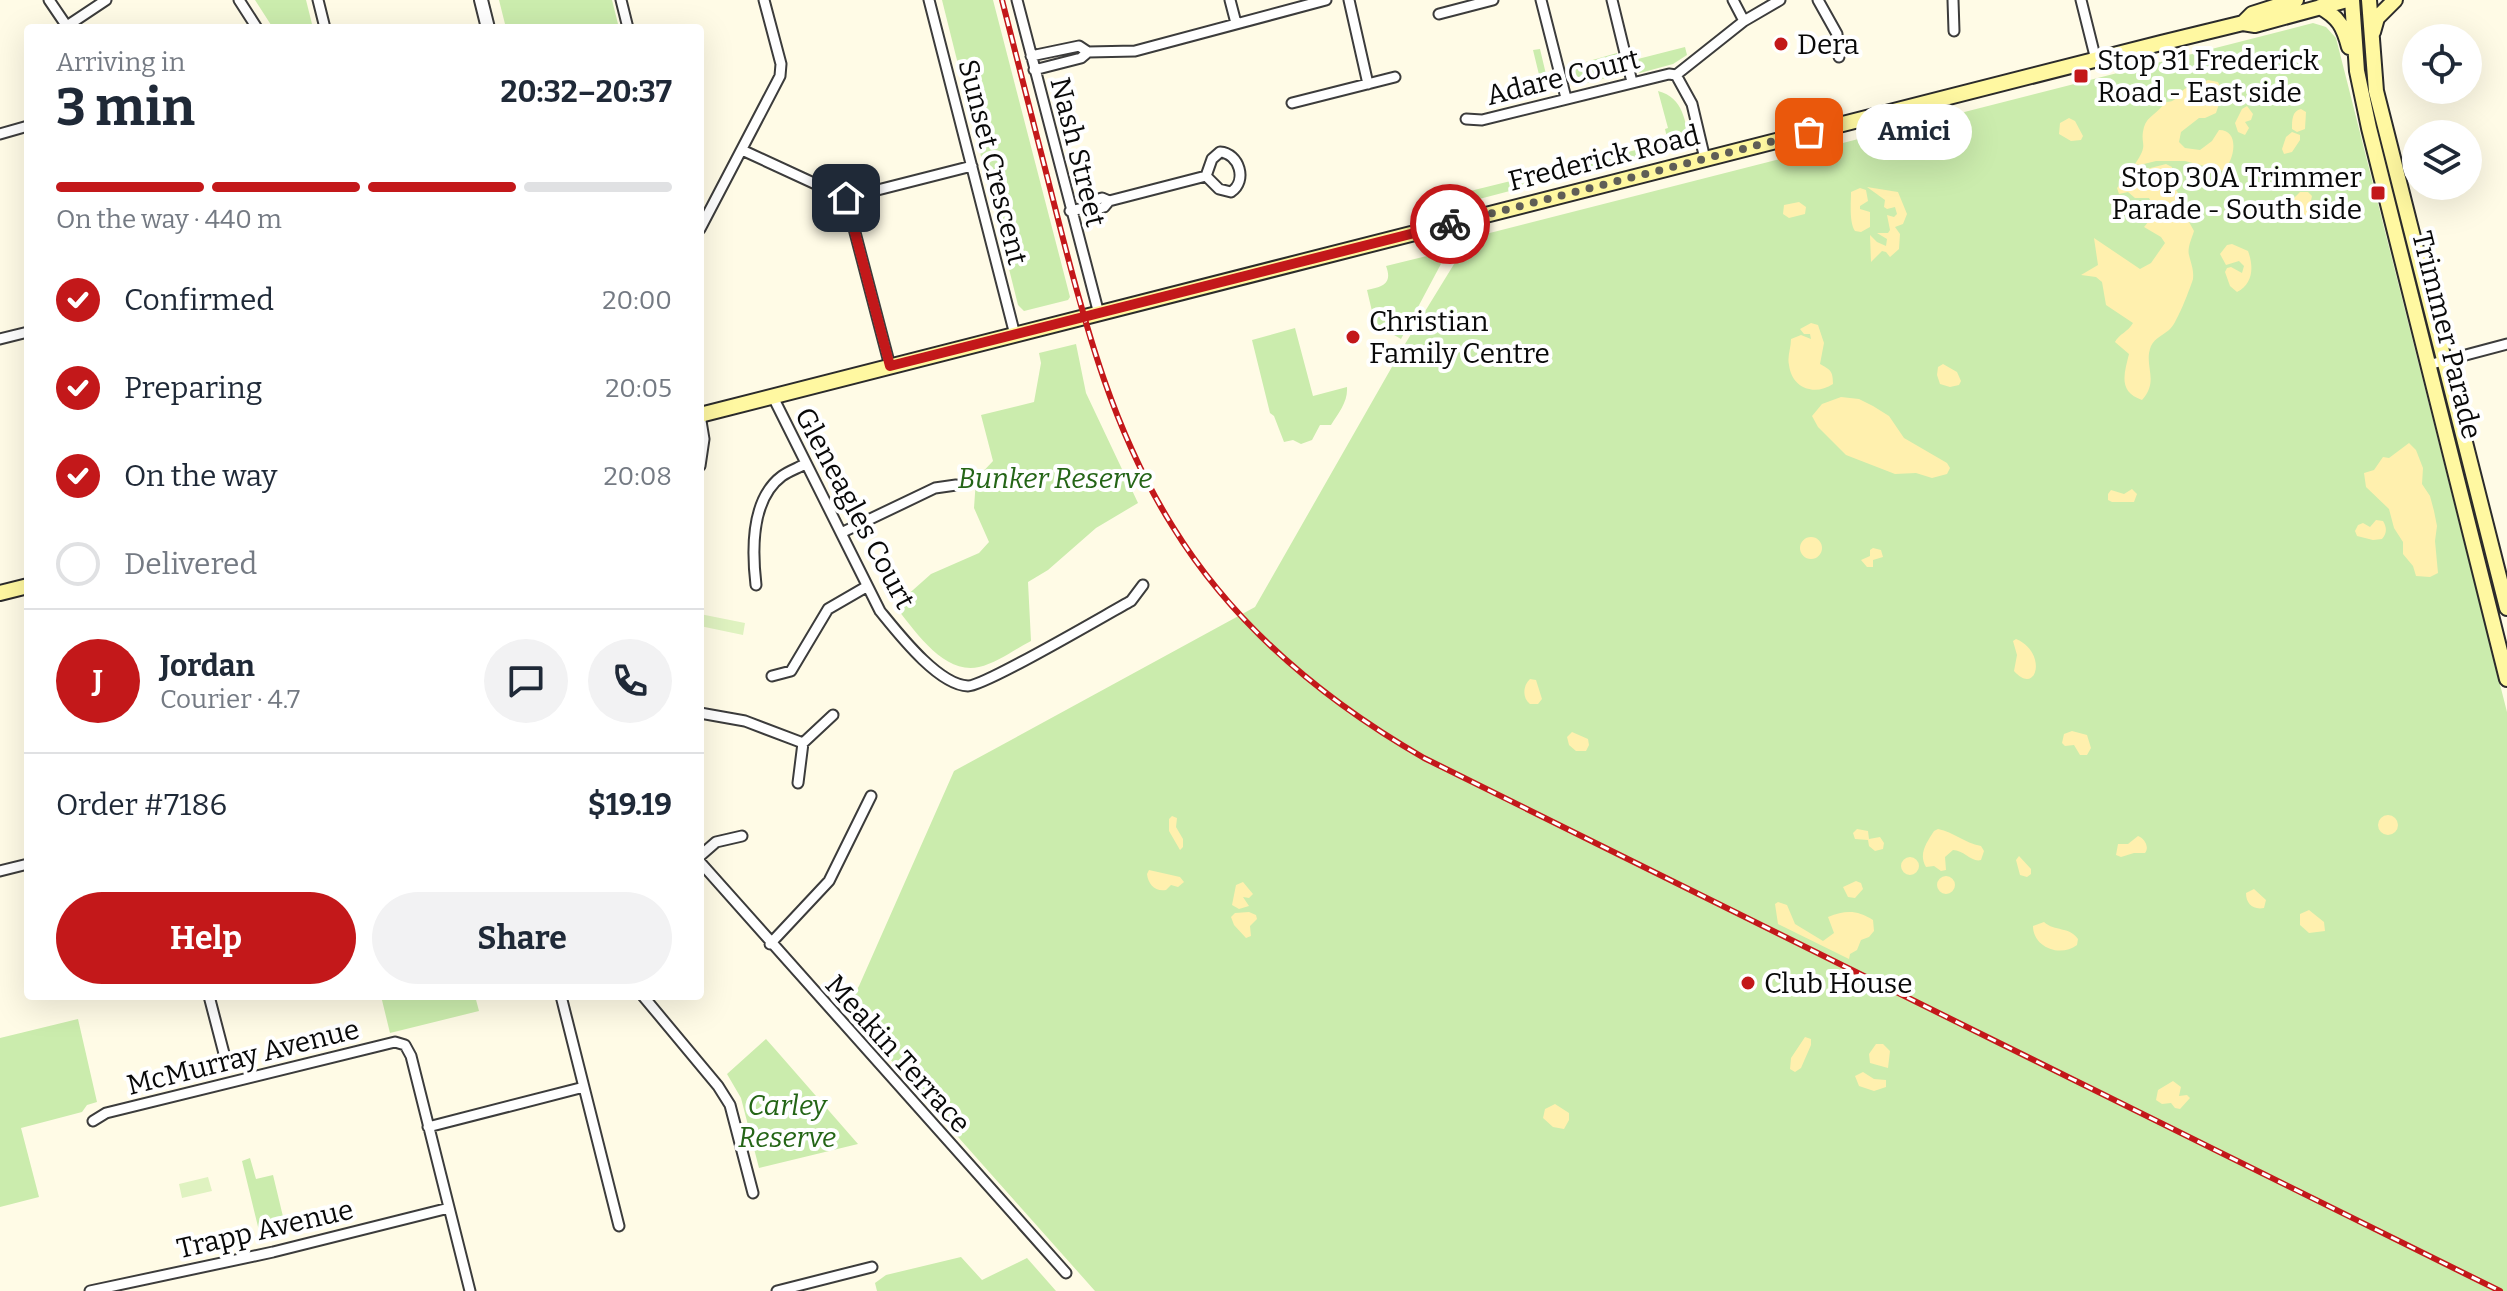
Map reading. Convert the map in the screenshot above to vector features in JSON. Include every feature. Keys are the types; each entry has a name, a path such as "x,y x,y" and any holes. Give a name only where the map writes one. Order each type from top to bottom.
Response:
{"main road":[{"name":"Frederick Road","path":"2243,23 2252,14 2296,0"},
{"name":"Frederick Road","path":"704,414 2243,23 2255,25 2350,0"},
{"name":"Trimmer Parade","path":"2350,0 2357,71 2369,128 2507,679"},
{"name":"Trimmer Parade","path":"2369,0 2376,91 2507,608"},
{"path":"2371,36 2377,18 2395,0"},
{"path":"2320,7 2336,16 2343,27 2357,71"},
{"path":"0,593 24,587"}],"street":[{"path":"49,0 65,24"},
{"path":"71,24 106,0"},
{"path":"239,0 254,24"},
{"path":"318,0 324,24"},
{"path":"481,0 487,24"},
{"path":"621,0 627,24"},
{"path":"704,221 780,76 781,64 764,0"},
{"name":"Sunset Crescent","path":"929,0 1015,335"},
{"name":"Nash Street","path":"1017,0 1099,314"},
{"path":"1230,0 1236,23"},
{"path":"1031,56 1079,46 1088,52 1135,51 1326,0"},
{"path":"1349,0 1368,84"},
{"path":"1439,14 1493,0"},
{"path":"1541,0 1566,98"},
{"path":"1612,0 1632,82"},
{"path":"1733,0 1744,21"},
{"path":"1676,75 1744,21 1780,0"},
{"path":"1818,0 1837,34 1839,57"},
{"path":"1953,0 1954,31"},
{"path":"2081,0 2096,60"},
{"path":"1034,70 1081,58 1088,52"},
{"name":"Adare Court","path":"1466,119 1482,120 1632,82 1676,75 1692,104 1705,159"},
{"path":"1292,103 1395,77"},
{"path":"0,134 24,127"},
{"path":"742,150 846,198 972,166"},
{"path":"1228,152 1234,156 1240,176 1237,188 1231,192 1219,189 1206,176 1215,155 1228,152"},
{"path":"1070,211 1084,208 1090,211 1104,207 1109,201 1206,176"},
{"path":"846,198 890,366"},
{"path":"0,339 24,333"},
{"path":"2428,365 2507,344"},
{"name":"Gleneagles Court","path":"773,397 880,611 928,664 956,683 971,686 1131,601 1143,585"},
{"path":"756,585 752,554 753,534 759,514 781,476 805,464"},
{"path":"841,533 935,488 956,485"},
{"path":"772,676 791,671 828,609 866,587"},
{"path":"704,714 745,721 803,743"},
{"path":"798,783 803,743 833,715"},
{"path":"770,944 829,881 871,796"},
{"path":"704,855 716,842 742,836"},
{"name":"Meakin Terrace","path":"704,864 770,944 1066,1273"},
{"path":"0,871 24,865"},
{"path":"210,1000 227,1065"},
{"path":"562,1000 619,1226"},
{"path":"646,1000 718,1086 730,1105 753,1193"},
{"name":"McMurray Avenue","path":"93,1121 106,1113 395,1042 405,1045 411,1056 428,1127"},
{"path":"470,1291 428,1127 584,1087"},
{"name":"Trapp Avenue","path":"90,1291 273,1252 449,1208"},
{"path":"777,1291 872,1267"}],"green space":[{"path":"255,0 306,0 312,24 270,24"},
{"path":"499,0 612,0 618,24 505,24"},
{"path":"942,0 993,0 1070,297 1068,300 1024,311 1018,305"},
{"path":"2313,23 2326,27 2336,38 2507,712 2507,1291 1095,1291 903,1075 847,1005 859,986 954,771 1255,607 1405,344 1470,238"},
{"path":"1685,47 1687,55 1673,64 1640,73 1636,71 1634,60"},
{"path":"1540,49 1549,87 1543,91 1533,50"},
{"path":"1617,53 1622,74 1575,86 1568,67"},
{"path":"1658,91 1667,94 1678,105 1685,119 1690,144 1464,203 1462,193 1668,142 1665,129 1668,128"},
{"path":"1441,254 1442,262 1401,339 1375,324 1367,290 1385,284 1388,277 1386,266"},
{"path":"1295,328 1313,396 1347,387 1344,402 1331,425 1320,425 1312,440 1301,444 1293,440 1284,442 1270,413 1252,340"},
{"name":"Bunker Reserve","path":"1076,344 1086,393 1138,503 1096,528 1048,570 1028,582 1031,641 986,665 966,668 954,664 931,649 895,606 931,574 979,553 989,542 974,508 976,479 993,461 981,415 1034,402 1041,363 1039,353"},
{"path":"704,615 745,623 743,635 704,627"},
{"path":"382,1000 476,1000 479,1011 390,1033"},
{"path":"78,1019 97,1102 87,1105 82,1112 21,1128 39,1197 0,1207 0,1038"},
{"name":"Carley Reserve","path":"766,1039 858,1144 759,1168 741,1098 727,1074"},
{"path":"250,1158 256,1179 273,1175 286,1229 260,1235 242,1161"},
{"path":"208,1177 212,1191 182,1198 179,1184"},
{"path":"961,1257 982,1280 1027,1258 1056,1291 877,1291 875,1283 886,1275"}],"sand":[{"path":"2208,80 2218,82 2223,92 2216,113 2199,118 2181,132 2179,142 2185,148 2200,150 2212,141 2219,130 2226,131 2233,141 2227,167 2223,171 2185,161 2135,164 2142,152 2144,127 2148,120 2165,102 2174,100 2184,89"},
{"path":"2247,106 2253,114 2251,120 2245,122 2249,128 2245,135 2238,132 2235,123"},
{"path":"2301,109 2306,112 2305,129 2297,132 2292,129 2292,119"},
{"path":"2069,118 2075,121 2083,136 2081,140 2071,141 2059,134 2060,123"},
{"path":"2292,132 2300,135 2300,140 2292,152 2284,154 2282,149 2286,137"},
{"path":"2166,164 2172,167 2174,187 2183,200 2184,213 2194,231 2189,246 2193,279 2173,325 2151,346 2150,386 2142,400 2134,397 2126,387 2129,354 2115,342 2133,323 2106,305 2102,282 2096,277 2081,275 2098,265 2094,238 2140,269 2151,263 2165,243 2144,227 2152,213 2151,202 2149,198 2135,198 2128,192 2119,194 2117,188 2131,173"},
{"path":"1867,187 1898,192 1907,214 1903,224 1895,227 1900,234 1899,249 1890,257 1882,251 1871,262 1870,235 1886,246 1887,239 1877,233 1888,233 1887,215 1894,217 1897,214 1895,207 1884,207 1885,200"},
{"path":"1860,188 1866,190 1868,201 1860,209 1870,212 1870,227 1861,232 1855,231 1851,212 1851,192"},
{"path":"2300,192 2308,192 2312,196 2308,214 2301,219 2295,218 2289,203"},
{"path":"1799,202 1806,207 1805,214 1789,218 1783,214 1784,205"},
{"path":"2227,245 2248,251 2251,263 2249,280 2237,292 2230,286 2225,272 2231,267 2242,273 2244,266 2239,261 2226,265 2220,254"},
{"path":"1811,323 1818,325 1824,343 1820,364 1830,371 1833,379 1833,384 1826,388 1812,390 1799,385 1791,373 1789,362 1791,339 1801,335 1811,339 1810,334 1804,334 1800,329"},
{"path":"1943,364 1957,372 1961,381 1959,385 1950,387 1940,384 1938,367"},
{"path":"1841,397 1859,399 1889,416 1904,438 1947,463 1950,468 1947,474 1932,478 1916,473 1895,474 1846,455 1818,427 1812,416 1822,404"},
{"path":"2409,443 2416,450 2423,468 2422,484 2430,496 2437,526 2438,573 2430,577 2416,576 2413,566 2403,554 2403,542 2394,528 2389,509 2366,487 2364,473 2374,470 2383,457 2389,458"},
{"path":"2132,489 2137,494 2134,502 2108,500 2111,490 2124,494"},
{"path":"2376,520 2383,521 2385,526 2386,533 2382,539 2357,536 2355,531 2358,525 2363,523 2370,527"},
{"path":"1811,537 1822,548 1811,559 1800,548"},
{"path":"1873,548 1881,550 1883,557 1873,560 1873,567 1867,567 1861,560 1870,556"},
{"path":"2016,639 2026,645 2035,662 2036,670 2029,679 2022,678 2014,671 2017,655 2013,641"},
{"path":"1530,679 1536,680 1542,699 1538,704 1530,704 1525,695"},
{"path":"2072,731 2087,735 2091,748 2087,755 2080,755 2074,745 2065,746 2062,743 2064,734"},
{"path":"1572,732 1588,739 1586,751 1576,751 1569,745 1567,737"},
{"path":"2388,815 2395,818 2398,825 2395,832 2388,835 2381,832 2378,825 2381,818"},
{"path":"1172,816 1177,818 1176,827 1183,839 1180,850 1169,831"},
{"path":"1857,829 1868,831 1869,839 1880,837 1884,843 1883,849 1875,851 1868,840 1855,839 1853,833"},
{"path":"1938,829 1981,846 1984,851 1981,860 1953,850 1945,857 1946,870 1926,867 1924,848"},
{"path":"2138,836 2146,843 2145,853 2116,855 2118,844 2128,844"},
{"path":"2019,856 2031,869 2027,877 2020,875 2016,860"},
{"path":"1910,857 1919,866 1910,875 1901,866"},
{"path":"1149,870 1180,877 1184,882 1178,887 1171,885 1166,890 1159,890 1149,881"},
{"path":"1942,876 1950,876 1955,885 1953,892 1942,894 1937,889 1937,881"},
{"path":"1856,881 1861,883 1863,889 1855,898 1848,897 1843,887"},
{"path":"1243,882 1253,894 1249,898 1243,897 1249,906 1239,909 1232,905 1236,885"},
{"path":"2254,889 2266,900 2264,908 2253,907 2247,900 2246,893"},
{"path":"1775,904 1787,905 1795,924 1823,941 1834,933 1828,917 1840,913 1856,913 1873,920 1874,931 1861,940 1849,959 1778,924"},
{"path":"2309,910 2324,922 2325,931 2309,933 2300,925 2300,914"},
{"path":"1249,912 1257,919 1250,926 1251,936 1246,938 1231,917 1235,913"},
{"path":"2044,922 2074,935 2078,939 2077,945 2056,950 2042,945 2033,926"},
{"path":"1805,1037 1811,1039 1811,1045 1801,1068 1795,1072 1790,1069 1791,1058"},
{"path":"1876,1044 1883,1044 1890,1051 1888,1068 1870,1063 1869,1054"},
{"path":"1863,1072 1874,1079 1886,1080 1886,1087 1874,1091 1859,1086 1855,1076"},
{"path":"2173,1081 2181,1087 2179,1096 2187,1095 2190,1098 2180,1109 2171,1103 2162,1104 2156,1100 2158,1090"},
{"path":"1555,1104 1569,1113 1564,1129 1553,1127 1543,1118 1545,1109"}],"railway":[{"path":"1002,0 1091,341 1134,455 1152,491 1197,563 1253,629 1284,658 1352,712 1424,758 2500,1291"}],"way so far":[{"path":"1450,224 1809,132"}],"place":[{"name":"Dera","path":"1781,44"},
{"name":"Stop 31 Frederick Road - East side","path":"2081,76"},
{"name":"Amici","path":"1809,132"},
{"name":"Stop 30A Trimmer Parade - South side","path":"2378,193"},
{"name":"Christian Family Centre","path":"1353,337"},
{"name":"Club House","path":"1748,983"}],"route":[{"path":"846,198 890,366 1450,224"}]}
